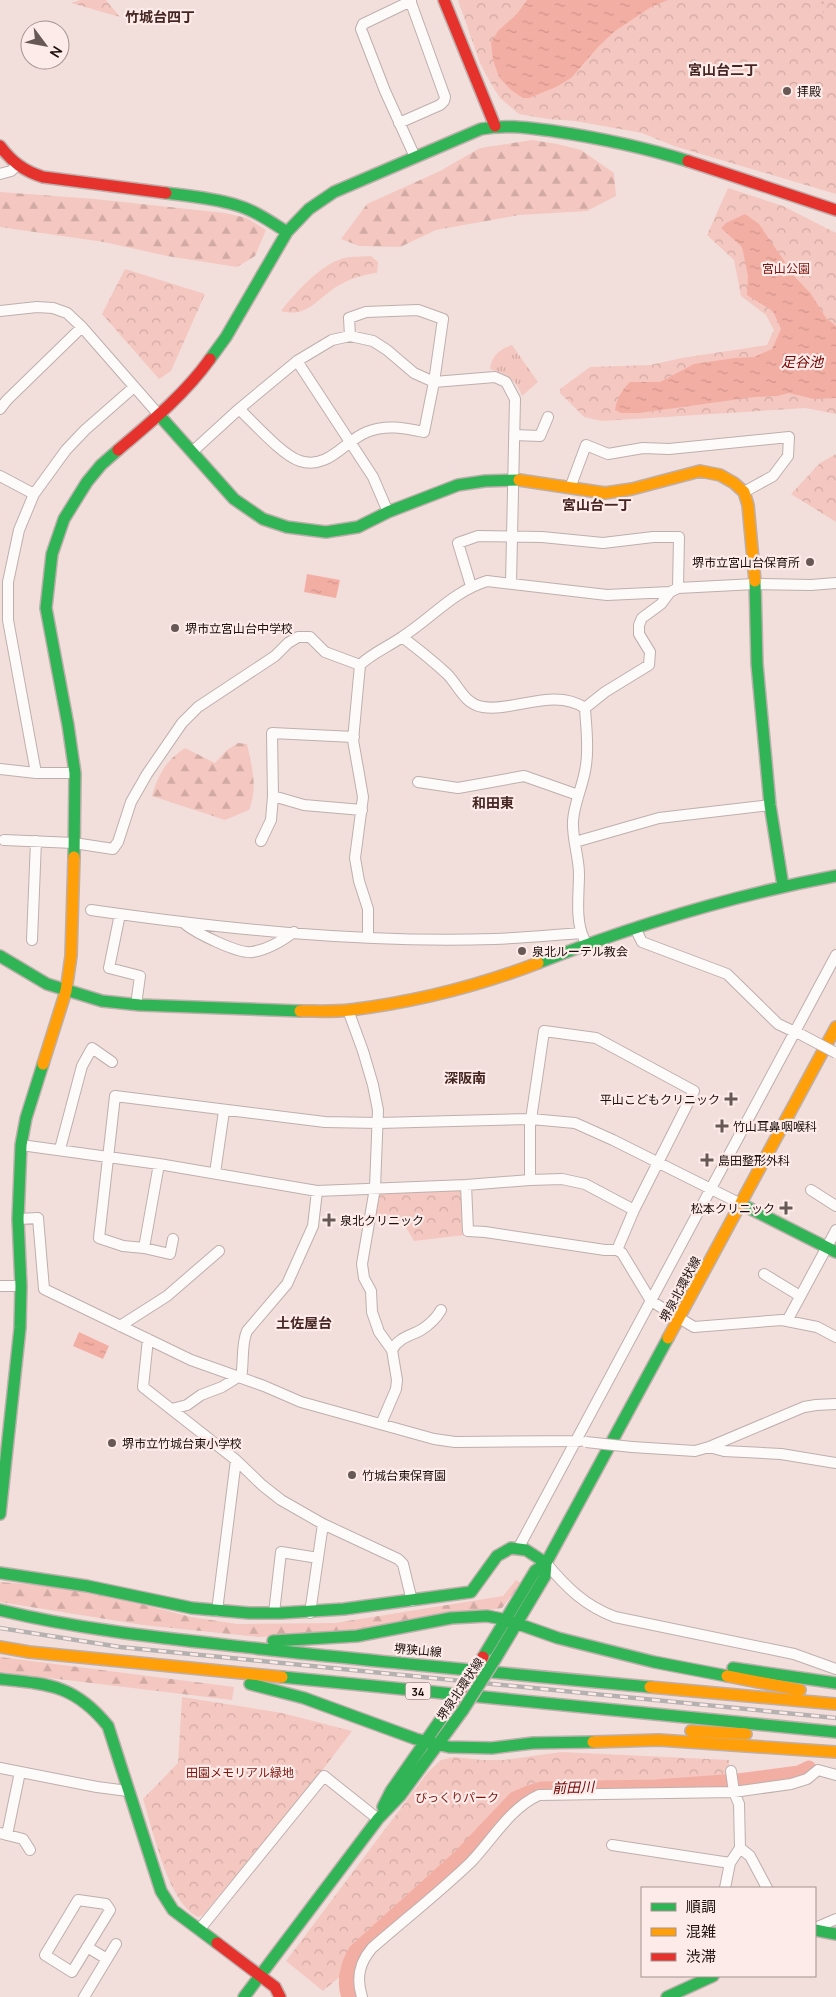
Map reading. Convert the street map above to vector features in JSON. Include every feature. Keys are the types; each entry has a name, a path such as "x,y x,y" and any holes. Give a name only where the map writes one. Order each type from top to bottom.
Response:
{"street":[{"path":"444,0 495,126"},
{"path":"399,123 440,105 445,97 410,1 363,24 360,29 399,123 415,157"},
{"path":"0,1514 20,1328 21,1286 18,1219 21,1145 26,1118 66,991 71,956 76,808 74,772 68,725 46,608 52,554 64,519 87,482 101,465 159,415 202,370 226,337 287,232 299,216 318,200 334,192 481,129 495,126 601,138 647,148 836,210"},
{"path":"0,146 16,166 34,175 53,180 205,198 238,206 257,214 287,232"},
{"path":"0,174 11,172 16,166"},
{"path":"0,311 37,307 53,308 67,313 82,327 234,499 264,519 287,527 326,532 358,527 388,512 458,485 485,481 513,479 605,493 632,489 700,471 720,474 744,492 748,505 755,584 757,664 770,806 783,886"},
{"path":"239,410 285,452 299,460 314,464 335,454 366,432 382,428 400,427 424,432 434,382 443,319 418,310 366,312 350,318 350,336"},
{"path":"0,409 82,327"},
{"path":"192,452 297,361 332,340 350,336 373,341 387,350 414,373 434,382 495,377 506,382 515,399 511,583"},
{"path":"297,361 373,477 388,512"},
{"path":"36,773 8,620 4,582 19,530 34,494 66,450 134,387"},
{"path":"514,435 540,436 548,417"},
{"path":"570,488 586,445 608,454 643,448 669,449 789,437 788,456 773,476 744,492"},
{"path":"0,476 34,494"},
{"path":"471,586 458,543 478,536 512,536 602,543 653,537 679,537 674,590 661,604 642,618 639,625 639,634 650,652 648,665 605,692 585,708"},
{"path":"368,937 368,909 359,881 355,858 363,798 354,737 360,665 376,652 402,637 449,600 471,586 487,581 607,596 755,584 811,585 836,583"},
{"path":"4,840 74,843 113,849 118,842 131,802 147,774 182,723 198,707 275,656 298,636 310,637 324,652 360,665"},
{"path":"402,637 449,676 464,697 473,704 483,707 495,707 542,700 559,700 580,704 585,708 588,746 586,767 574,807 573,824 579,867 581,933 586,944"},
{"path":"261,841 271,820 274,796 272,733 354,737"},
{"path":"0,769 36,773 74,772"},
{"path":"418,782 458,788 524,776 578,795"},
{"path":"274,796 304,806 362,810"},
{"path":"576,842 659,818 770,806"},
{"path":"32,940 36,841"},
{"path":"0,956 47,984 102,1000 136,1004 285,1012 348,1010 420,998 464,988 517,972 586,944 665,917 783,886 836,876"},
{"path":"91,910 238,930 368,937 495,939 581,933"},
{"path":"120,914 109,968 140,976 136,1004"},
{"path":"184,924 195,932 243,952 263,949 285,939 294,932"},
{"path":"635,928 642,942 727,974 778,1024 836,1054"},
{"path":"518,1547 581,1441 731,1148 798,1033 836,955"},
{"path":"348,1010 373,1084 379,1123 375,1188 362,1264 364,1278 370,1291 372,1312 379,1332 392,1350 397,1380 396,1389 381,1424"},
{"name":"堺泉北環状線","path":"244,1997 378,1820 400,1796 439,1744 518,1625 545,1576 546,1563 836,1027"},
{"path":"530,1180 531,1119 544,1032 596,1038 694,1091 634,1210 617,1250"},
{"path":"60,1149 82,1066 92,1048 112,1062"},
{"path":"173,1240 170,1254 144,1248 123,1246 99,1238 115,1096 325,1122 379,1123 531,1119 575,1123 614,1140 831,1249"},
{"path":"215,1173 224,1111"},
{"path":"21,1145 159,1164 318,1191 562,1180 585,1184 634,1210"},
{"path":"144,1248 159,1164"},
{"path":"466,1185 468,1232 486,1232 605,1250 617,1250 622,1253 651,1301 694,1327 782,1320 817,1327 836,1337"},
{"path":"811,1190 836,1206"},
{"path":"172,1409 187,1405 201,1394 240,1378 244,1364 244,1337 287,1284 313,1226 318,1191"},
{"path":"18,1219 38,1218 44,1289 191,1360 301,1402 434,1439 455,1442 581,1441 632,1447 695,1450 709,1447 804,1407 836,1404"},
{"path":"787,1321 800,1296 831,1249 836,1230"},
{"path":"120,1326 167,1296 219,1252"},
{"path":"764,1274 800,1296"},
{"path":"0,1286 21,1286"},
{"path":"392,1350 395,1344 407,1335 422,1329 441,1310"},
{"path":"148,1339 143,1387 236,1460 281,1500 323,1524 398,1559 403,1564 412,1601"},
{"path":"709,1447 724,1451 781,1454 836,1463"},
{"path":"217,1611 236,1460"},
{"path":"310,1613 323,1524"},
{"path":"0,1573 67,1581 217,1611 274,1614 310,1613 362,1609 470,1592 477,1587 504,1549 518,1547 546,1563 565,1586 584,1602 615,1617 794,1654 836,1669"},
{"path":"274,1614 281,1552 318,1558"},
{"name":"堺泉北環状線","path":"378,1820 391,1791 507,1620 535,1571 546,1563"},
{"name":"堺狭山線","path":"0,1610 43,1622 159,1637 332,1656 836,1704"},
{"path":"0,1614 43,1622"},
{"path":"159,1637 267,1641 304,1640 357,1636 468,1616 487,1616 507,1620 558,1638 654,1662 781,1688 836,1696"},
{"name":"34","path":"0,1647 29,1652 836,1733"},
{"path":"654,1662 701,1663 836,1683"},
{"path":"198,1669 221,1679 247,1683 304,1698 426,1741 459,1747 492,1748 661,1730 798,1736 836,1733"},
{"path":"0,1679 40,1683 68,1692 91,1706 108,1726 161,1891 173,1910 275,1987 280,1997"},
{"path":"533,1744 659,1740 836,1752"},
{"path":"0,1768 128,1791"},
{"path":"362,1997 358,1983 359,1971 364,1958 372,1948 470,1862 518,1809 539,1795 734,1791 791,1784 807,1779 818,1770 836,1775"},
{"path":"20,1772 4,1834 23,1839 30,1850"},
{"path":"725,1887 730,1863 740,1848 739,1804 734,1791 732,1773"},
{"path":"200,1930 324,1776 378,1820"},
{"path":"612,1845 730,1863"},
{"path":"740,1848 750,1856 766,1887"},
{"path":"78,1900 106,1904 110,1910 87,1947 72,1972 45,1956 78,1900"},
{"path":"816,1928 836,1918"},
{"path":"816,1929 836,1934"},
{"path":"84,1997 116,1944"},
{"path":"87,1947 107,1959"},
{"path":"667,1997 712,1977"}],"green space":[{"path":"80,0 106,0 120,17 71,3"},
{"path":"458,0 836,0 836,194 674,146 642,133 575,121 519,114 500,98 490,82 480,63"},
{"path":"825,0 829,3 825,9 829,12 827,17 816,4"},
{"path":"532,140 581,150 614,173 616,196 587,211 519,215 436,230 400,247 359,246 341,239 367,204 440,171 480,148"},
{"name":"宮山公園","path":"728,188 783,206 836,233 836,414 806,408 602,421 584,417 560,393 560,389 590,367 650,365 682,358 767,345 774,330 766,315 741,296 734,260 707,235"},
{"path":"0,192 95,199 225,213 247,218 266,230 255,256 237,267 167,256 104,242 0,227"},
{"path":"371,256 378,262 377,273 360,276 336,287 305,310 290,313 281,311 301,288 326,266 344,258"},
{"path":"125,269 205,294 171,371 159,379 102,314"},
{"path":"512,345 538,382 522,396 514,381 490,369 492,360 497,354"},
{"path":"836,454 836,522 791,494 820,463"},
{"path":"238,743 247,744 252,769 254,785 249,810 225,820 152,796 157,781 168,763 185,748 215,763 227,750"},
{"path":"463,1189 465,1235 414,1241 404,1224 373,1214 376,1196 380,1192"},
{"path":"516,1580 521,1583 502,1608 335,1633 258,1637 143,1625 0,1602 0,1582 50,1586 117,1598 191,1617 237,1624 335,1623 503,1596"},
{"path":"0,1657 234,1687 232,1700 0,1672"},
{"name":"田園メモリアル緑地","path":"182,1697 282,1713 352,1731 321,1772 203,1915 198,1917 187,1909 170,1882 143,1799 178,1763"},
{"name":"びっくりパーク","path":"561,1752 729,1760 729,1779 536,1784 509,1799 463,1849 357,1946 347,1959 343,1974 323,1991 286,1961 428,1772 441,1760 454,1757 504,1760"}],"water":[{"path":"527,0 668,0 651,7 615,31 571,78 556,87 529,98 523,98 511,90 499,77 493,60 491,42 498,31 517,14"},
{"name":"足谷池","path":"745,214 759,224 795,277 811,294 826,318 836,326 836,398 814,399 789,393 639,413 621,413 615,410 620,395 630,382 660,382 694,364 754,357 772,349 781,329 773,311 747,295 748,276 742,247 721,228 726,223"},
{"path":"307,574 340,580 336,598 304,592"},
{"path":"79,1332 109,1346 103,1359 73,1346"}],"waterway":[{"name":"前田川","path":"349,1997 346,1985 347,1973 356,1951 462,1855 515,1799 542,1789 656,1787 738,1781 799,1773 809,1768"}],"railway":[{"path":"0,1628 120,1647 836,1718"}],"traffic: fast":[{"path":"210,359 226,337 287,232 309,209 334,192 481,129 508,127 553,131 621,143 688,161"},
{"path":"166,193 210,199 243,207 269,220 287,232"},
{"path":"159,415 234,499 263,519 287,527 326,532 358,527 388,512 458,485 485,481 519,480"},
{"path":"74,857 75,773 46,608 52,554 64,519 87,482 101,465 118,450"},
{"path":"755,581 757,664 770,805 783,886"},
{"path":"538,963 611,936 685,912 760,892 836,876"},
{"path":"0,956 47,984 102,1001 140,1005 300,1011"},
{"path":"0,1514 20,1328 21,1286 18,1219 21,1145 26,1118 43,1064"},
{"path":"741,1204 836,1252"},
{"path":"483,1657 535,1571 546,1563 668,1338"},
{"path":"0,1573 87,1586 192,1608 249,1613 281,1613 344,1609 471,1592 497,1556 511,1548 526,1550 546,1563"},
{"path":"496,1658 545,1576 546,1563"},
{"path":"0,1610 65,1624 163,1638 650,1687"},
{"path":"273,1641 357,1636 451,1618 487,1616 507,1620 558,1638 654,1662 727,1676"},
{"path":"463,1710 496,1658"},
{"path":"733,1668 836,1683"},
{"path":"282,1677 836,1732"},
{"path":"0,1679 47,1685 72,1694 96,1712 108,1726 161,1891 173,1910 217,1943"},
{"path":"250,1684 304,1698 416,1739 449,1747 492,1748 533,1743 593,1742"},
{"path":"383,1807 391,1791 448,1709"},
{"path":"244,1997 378,1819 400,1796 463,1710"},
{"path":"816,1930 836,1934"},
{"path":"667,1997 711,1977"}],"traffic: slow":[{"path":"519,480 605,493 632,489 700,471 720,475 734,483 744,492 748,505 755,581"},
{"path":"43,1064 66,991 71,956 74,857"},
{"path":"300,1011 344,1011 398,1003 469,986 538,963"},
{"path":"668,1338 836,1027"},
{"path":"0,1647 29,1652 282,1677"},
{"path":"727,1676 800,1690"},
{"path":"650,1687 836,1704"},
{"path":"691,1731 746,1734"},
{"path":"593,1742 659,1740 836,1752"}],"traffic: jam":[{"path":"444,0 495,126"},
{"path":"0,146 19,165 43,177 166,193"},
{"path":"688,161 836,210"},
{"path":"118,450 179,396 210,359"},
{"path":"448,1709 483,1657"},
{"path":"217,1943 275,1987 280,1997"}],"place":[{"name":"拝殿","path":"787,91"},
{"name":"堺市立宮山台保育所","path":"810,562"},
{"name":"堺市立宮山台中学校","path":"175,628"},
{"name":"泉北ルーテル教会","path":"522,951"},
{"name":"平山こどもクリニック","path":"731,1099"},
{"name":"竹山耳鼻咽喉科","path":"722,1126"},
{"name":"島田整形外科","path":"707,1160"},
{"name":"松本クリニック","path":"786,1208"},
{"name":"泉北クリニック","path":"329,1220"},
{"name":"堺市立竹城台東小学校","path":"112,1443"},
{"name":"竹城台東保育園","path":"352,1475"}],"district":[{"name":"竹城台四丁","path":"160,16"},
{"name":"宮山台二丁","path":"723,69"},
{"name":"宮山台一丁","path":"597,504"},
{"name":"和田東","path":"493,802"},
{"name":"深阪南","path":"465,1077"},
{"name":"土佐屋台","path":"304,1322"}]}
